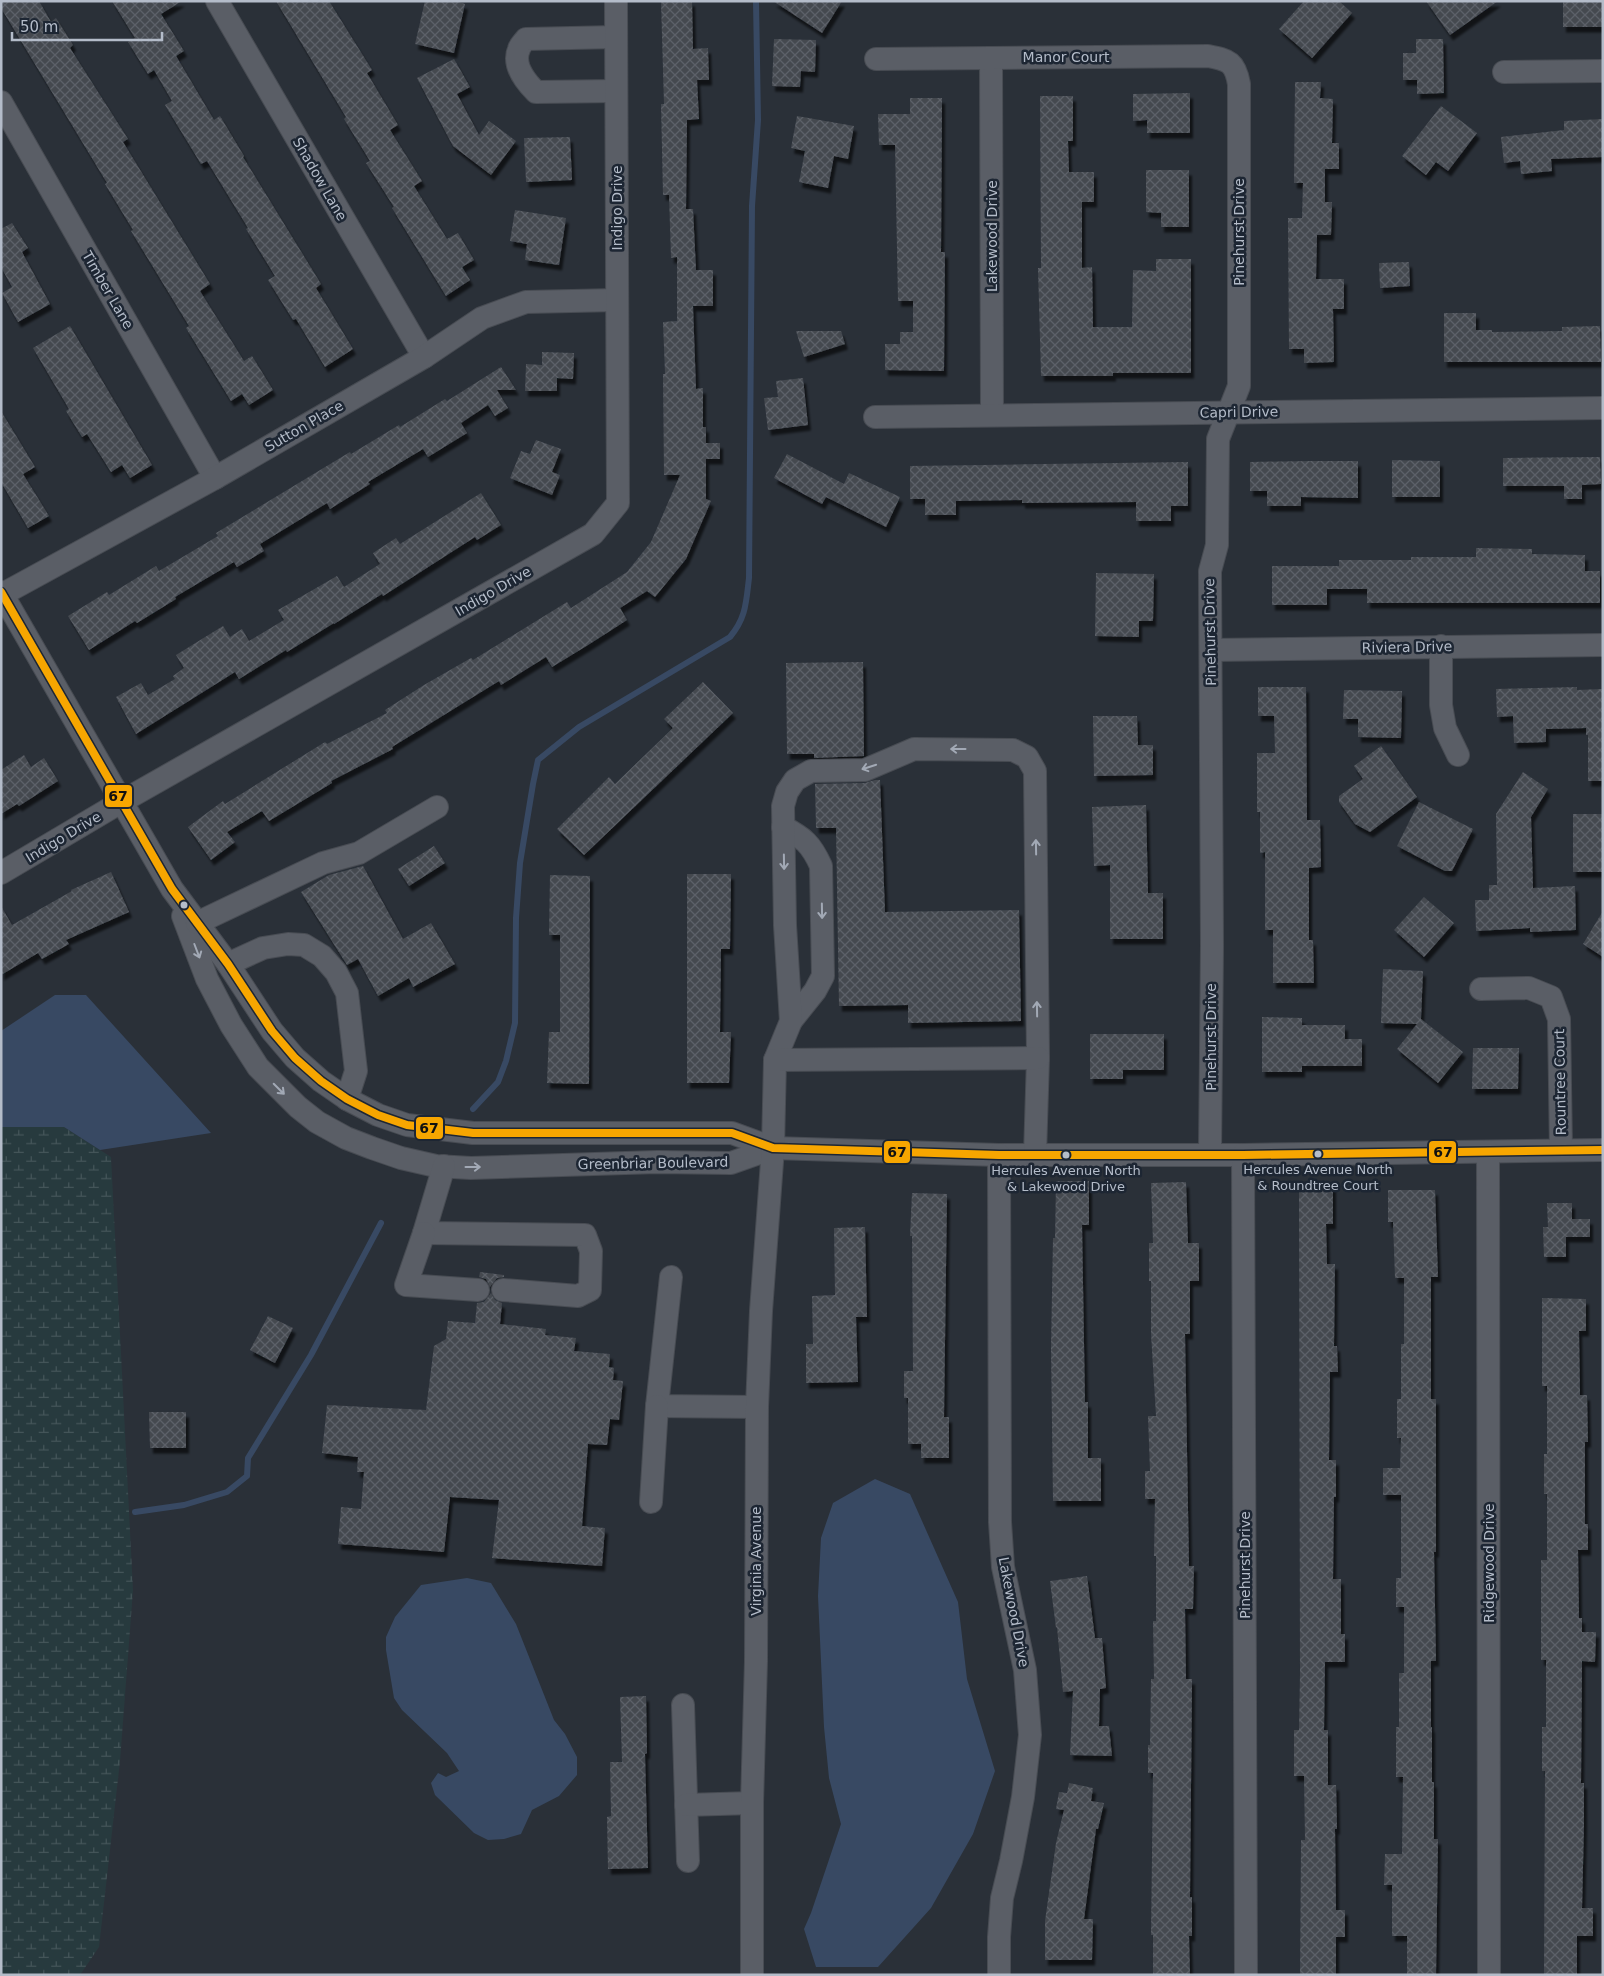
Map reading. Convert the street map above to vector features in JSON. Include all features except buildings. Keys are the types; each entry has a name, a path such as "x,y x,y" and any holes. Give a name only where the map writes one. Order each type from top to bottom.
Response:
{"street":[{"name":"Shadow Lane","path":"217,1 424,356"},
{"name":"Indigo Drive","path":"1,873 121,802 592,534 618,503 616,1"},
{"path":"616,37 526,39 518,49 517,62 525,81 536,92 616,91"},
{"name":"Manor Court","path":"876,59 1208,56 1223,59 1233,64 1237,72 1239,84"},
{"name":"Lakewood Drive","path":"991,58 992,414"},
{"path":"1504,72 1603,71"},
{"name":"Pinehurst Drive","path":"1210,1155 1210,571 1217,545 1218,439 1239,386 1239,84"},
{"name":"Timber Lane","path":"1,102 215,478"},
{"name":"Sutton Place","path":"2,593 215,478 424,356 482,318 526,302 617,300"},
{"name":"Capri Drive","path":"875,417 992,414 1603,408"},
{"name":"Greenbriar Boulevard","path":"2,593 172,889 228,964 272,1031 295,1058 321,1081 347,1099 378,1115 400,1123 438,1130 473,1133 732,1133 773,1148"},
{"name":"Riviera Drive","path":"1211,650 1603,645"},
{"path":"1442,646 1441,705 1446,728 1458,755"},
{"path":"791,1021 785,925 783,806 787,792 795,780 811,772 865,770 914,749 1013,750 1027,757 1035,772 1038,1058 1035,1155"},
{"path":"197,923 323,863 359,852 437,807"},
{"path":"783,827 803,838 814,851 821,866 823,976 815,991 791,1021 775,1060 1038,1058"},
{"name":"Greenbriar Boulevard","path":"172,889 207,979 231,1025 258,1066 277,1088 298,1107 317,1122 346,1138 401,1158 444,1166 471,1168 657,1162 731,1163 773,1148"},
{"path":"228,964 263,948 288,944 304,946 322,956 336,972 347,992 356,1071 347,1099"},
{"name":"Rountree Court","path":"1481,989 1529,988 1551,997 1559,1019 1560,1150"},
{"name":"Virginia Avenue","path":"752,1975 752,1803 756,1660 757,1407 761,1311 773,1148 775,1060"},
{"path":"773,1148 999,1155 1243,1155 1603,1150"},
{"name":"Ridgewood Drive","path":"1488,1152 1489,1975"},
{"name":"Lakewood Drive","path":"999,1155 1000,1522 1003,1567 1025,1670 1030,1735 1023,1797 1002,1898 999,1975"},
{"name":"Pinehurst Drive","path":"1243,1155 1246,1975"},
{"path":"444,1166 406,1285 478,1290"},
{"path":"424,1233 586,1235 591,1251 590,1290 578,1296 503,1290"},
{"path":"651,1502 657,1406 670,1277"},
{"path":"657,1406 757,1407"},
{"path":"682,1705 688,1862"},
{"path":"686,1805 752,1803"}],"green space":[{"path":"1,1127 64,1127 111,1157 133,1590 120,1761 99,1947 80,1975 1,1975"}],"water":[{"path":"55,995 86,995 211,1133 100,1150 64,1127 1,1127 1,1031"},
{"path":"875,1479 910,1494 958,1602 967,1679 995,1771 973,1834 931,1908 878,1967 816,1967 804,1929 841,1824 829,1778 824,1727 818,1596 821,1538 833,1503"},
{"path":"467,1578 491,1583 516,1624 554,1720 565,1734 577,1757 577,1775 559,1796 532,1810 521,1834 504,1839 488,1840 474,1833 435,1795 431,1783 438,1773 446,1777 459,1771 447,1753 402,1710 394,1698 386,1650 386,1637 395,1617 421,1585"}],"waterway":[{"path":"473,1109 498,1082 506,1061 515,1023 516,918 520,863 538,760 579,727 730,637 739,623 744,610 749,578 752,206 758,120 756,1"},
{"path":"135,1512 184,1505 227,1492 247,1476 248,1458 311,1355 381,1223"}],"transit line":[{"name":"67","path":"1,592 172,889 228,964 272,1031 295,1058 321,1081 347,1099 378,1115 407,1125 473,1133 732,1133 773,1148 999,1155 1243,1155 1603,1150"}],"place":[{"name":"Hercules Avenue North & Roundtree Court","path":"1318,1154"},
{"name":"Hercules Avenue North & Lakewood Drive","path":"1066,1155"}]}
